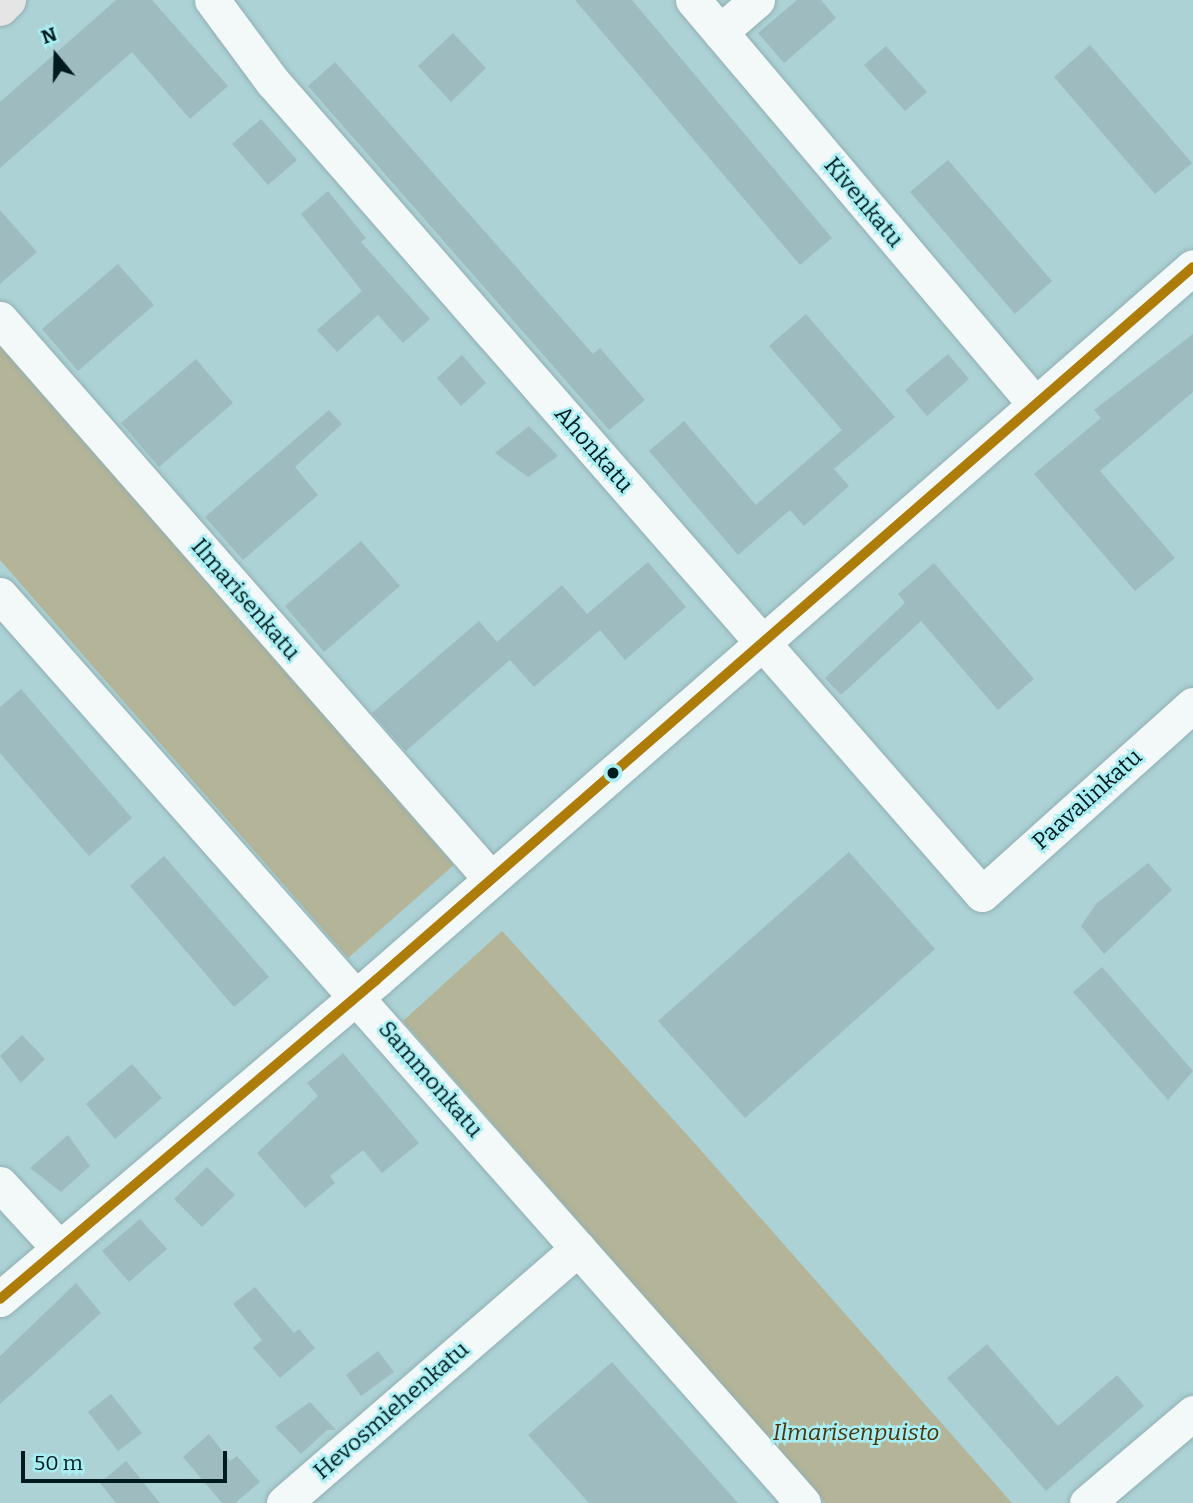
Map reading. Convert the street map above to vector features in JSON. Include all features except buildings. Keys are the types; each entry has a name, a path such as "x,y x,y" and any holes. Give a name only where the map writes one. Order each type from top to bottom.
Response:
{"main road":[{"path":"0,6 8,0"}],"street":[{"name":"Ahonkatu","path":"212,0 272,81 982,894"},
{"name":"Kivenkatu","path":"693,0 1035,404"},
{"path":"720,32 757,0"},
{"path":"0,1299 358,996 1193,267"},
{"name":"Ilmarisenkatu","path":"0,319 491,879"},
{"name":"Sammonkatu","path":"0,595 358,996 803,1503"},
{"name":"Paavalinkatu","path":"982,894 1193,705"},
{"path":"0,1184 59,1248"},
{"name":"Hevosmiehenkatu","path":"284,1503 578,1248"},
{"path":"1087,1503 1193,1413"}],"green space":[{"path":"0,342 454,865 348,958 0,560"},
{"name":"Ilmarisenpuisto","path":"502,931 690,1138 1012,1503 825,1503 403,1021"}],"transit line":[{"path":"0,1299 376,980 1193,267"}]}
